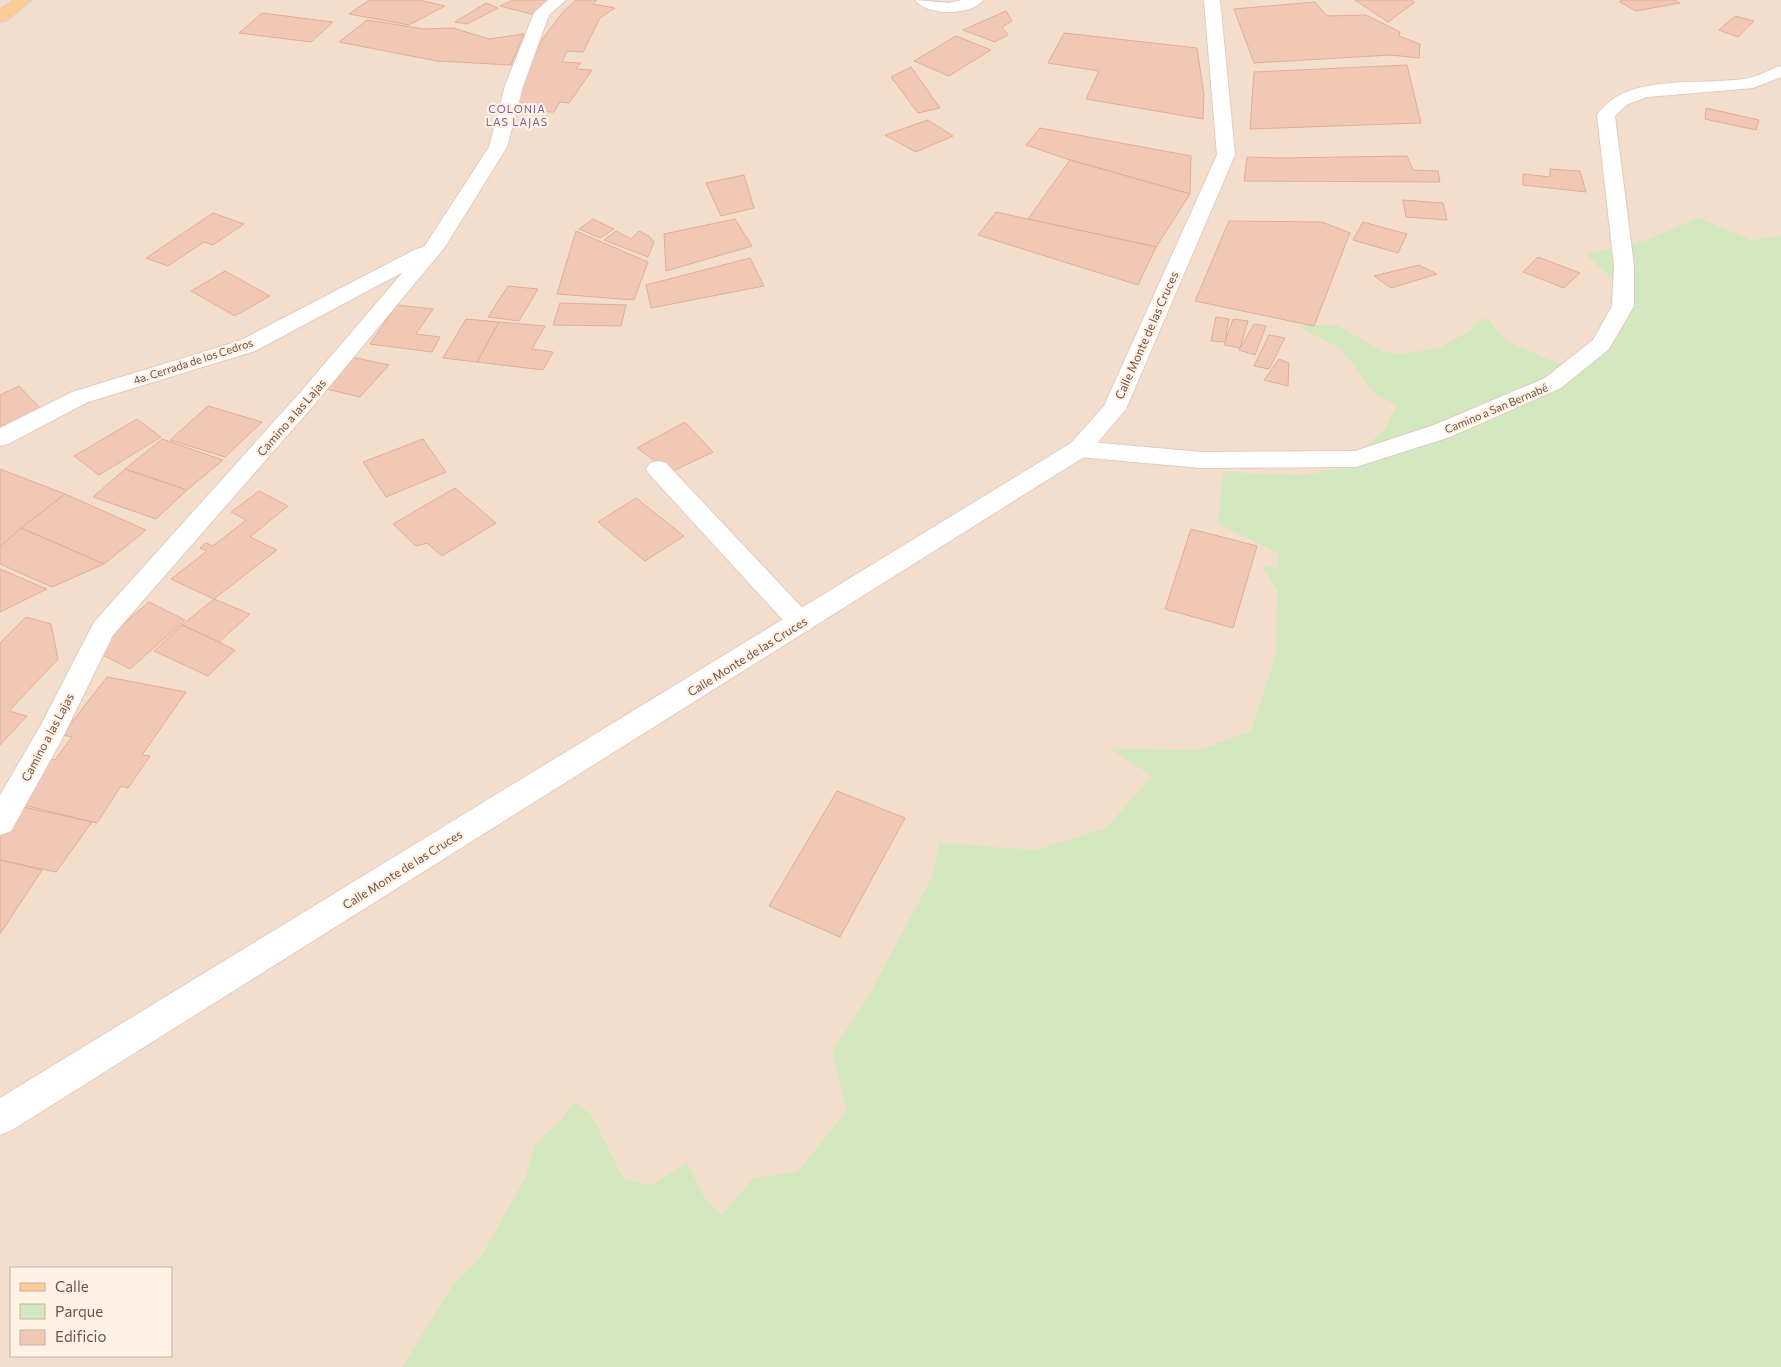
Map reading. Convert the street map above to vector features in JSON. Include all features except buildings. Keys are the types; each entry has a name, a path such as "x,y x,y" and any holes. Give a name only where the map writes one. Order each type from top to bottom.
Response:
{"main road":[{"path":"0,18 24,0"}],"street":[{"name":"Camino a las Lajas","path":"0,822 51,733 103,629 305,401 435,247 498,147 514,86 542,13 558,0"},
{"path":"923,0 932,6 941,8 972,2"},
{"name":"Calle Monte de las Cruces","path":"0,1118 1038,476 1079,448 1114,409 1226,155 1212,0"},
{"name":"Camino a San Bernabé","path":"1079,448 1201,460 1356,459 1442,431 1553,383 1601,344 1623,306 1624,266 1614,201 1606,115 1620,101 1644,92 1683,87 1753,83 1781,71"},
{"name":"4a. Cerrada de los Cedros","path":"0,438 80,397 247,346 435,247"},
{"path":"658,470 801,622"}],"shaded area":[{"path":"0,0 1781,0 1781,1367 0,1367"}],"green space":[{"path":"1699,218 1751,240 1781,236 1781,1367 402,1367 454,1283 481,1257 526,1176 534,1146 560,1121 573,1102 590,1113 624,1179 651,1185 687,1163 704,1197 722,1215 753,1178 797,1172 847,1111 832,1052 867,999 933,875 939,843 1036,850 1106,828 1152,776 1110,749 1199,750 1251,731 1276,654 1277,590 1262,566 1278,568 1278,553 1218,524 1223,472 1306,475 1340,468 1384,430 1397,405 1376,395 1341,349 1296,325 1337,325 1384,352 1403,354 1438,348 1470,331 1478,322 1487,318 1506,341 1574,370 1608,338 1616,283 1586,254 1641,242"}],"district":[{"name":"COLONIA LAS LAJAS","path":"517,114"}]}
